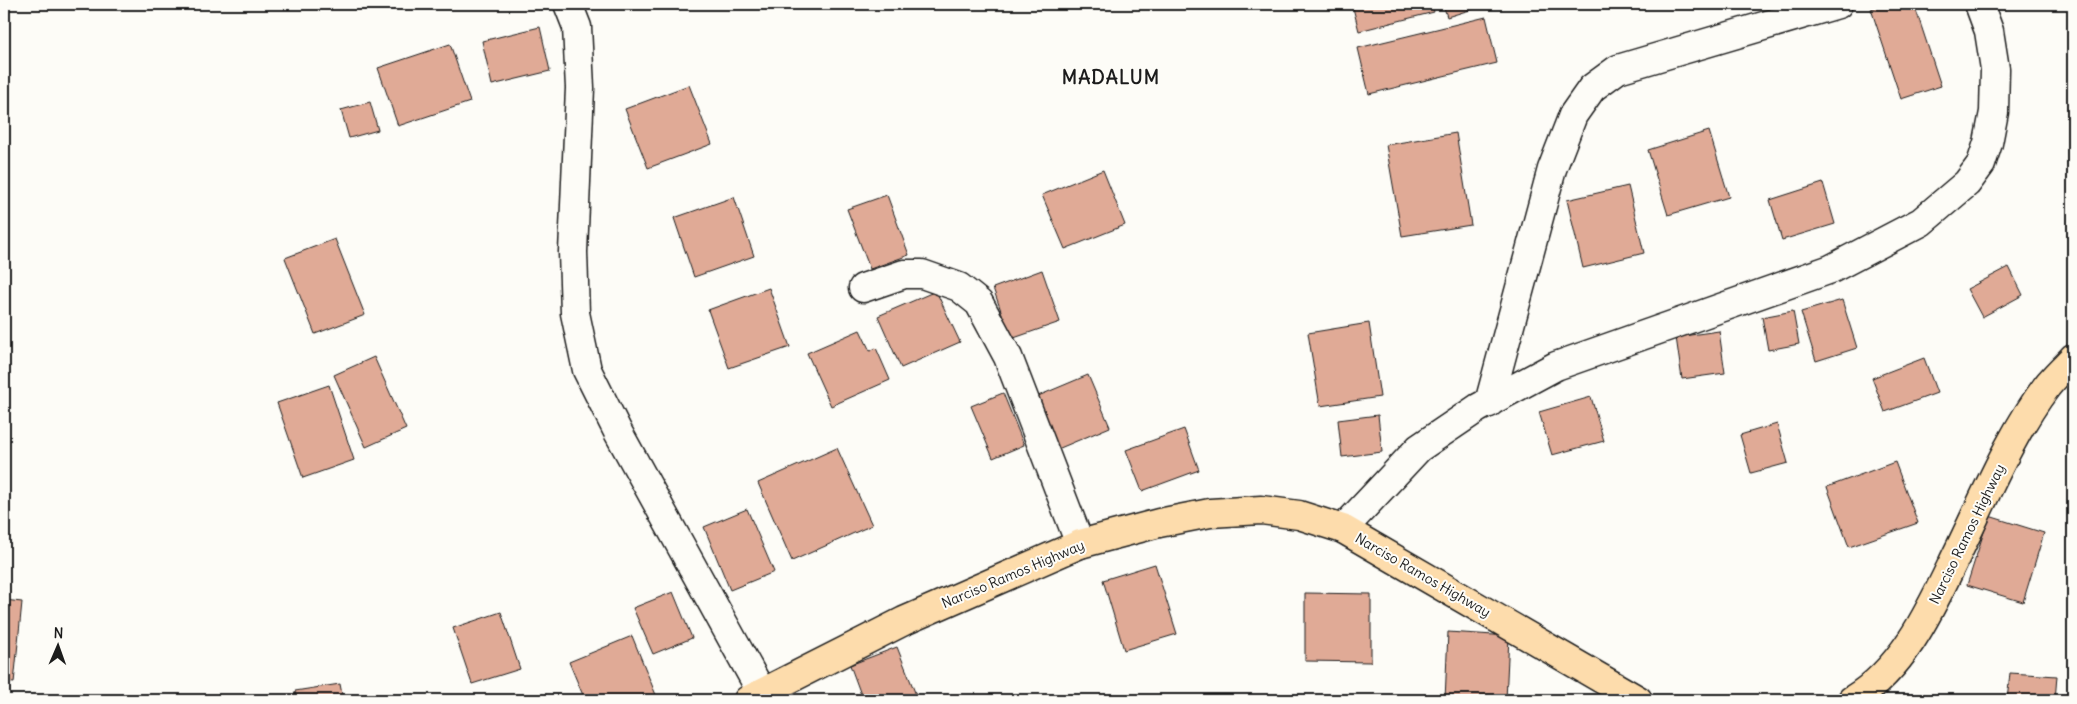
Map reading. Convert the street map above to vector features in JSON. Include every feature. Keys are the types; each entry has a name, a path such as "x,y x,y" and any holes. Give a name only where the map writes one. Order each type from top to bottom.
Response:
{"highway":[{"name":"Narciso Ramos Highway","path":"1852,700 1868,690 1901,658 1933,605 2021,428 2047,386 2073,358"},
{"name":"Narciso Ramos Highway","path":"755,697 904,621 1080,544 1159,523 1210,514 1261,510 1299,515 1343,529 1638,700"}],"street":[{"path":"568,4 577,27 580,88 573,252 575,313 587,370 755,697"},
{"path":"1489,403 1552,169 1573,115 1592,88 1618,69 1838,4"},
{"path":"1343,529 1419,448 1489,403 1556,366 1832,269 1921,222 1967,183 1981,164 1988,143 1994,112 1995,69 1989,31 1979,4"},
{"path":"863,288 904,274 922,274 959,288 979,303 1008,357 1080,544"}],"building":[{"path":"1352,4 1432,4 1434,12 1359,31"},
{"path":"1443,4 1489,4 1447,17"},
{"path":"1888,4 1914,4 1941,86 1901,99 1871,9"},
{"path":"1486,17 1497,63 1369,94 1358,48"},
{"path":"540,27 550,71 492,85 482,41"},
{"path":"450,44 470,102 398,126 378,68"},
{"path":"689,85 712,144 648,168 625,109"},
{"path":"370,102 378,130 349,138 341,110"},
{"path":"1709,131 1729,197 1668,215 1648,150"},
{"path":"1456,133 1471,225 1402,236 1386,145"},
{"path":"1103,170 1125,225 1065,249 1042,195"},
{"path":"1823,183 1835,224 1782,240 1770,200"},
{"path":"1628,186 1644,253 1583,268 1567,200"},
{"path":"887,195 909,255 870,269 847,209"},
{"path":"734,197 754,256 694,277 674,218"},
{"path":"335,239 365,315 315,334 285,258"},
{"path":"2009,267 2023,295 1982,317 1967,289"},
{"path":"1042,270 1060,322 1011,339 993,288"},
{"path":"769,288 790,347 729,368 708,310"},
{"path":"936,291 960,342 901,368 878,316"},
{"path":"1842,300 1857,348 1816,361 1801,312"},
{"path":"1793,311 1799,344 1768,350 1762,317"},
{"path":"1369,323 1380,397 1320,406 1308,333"},
{"path":"860,330 870,351 876,348 890,380 831,406 807,353"},
{"path":"1719,331 1725,373 1682,379 1676,337"},
{"path":"374,357 406,429 366,447 334,375"},
{"path":"1924,358 1937,393 1885,412 1872,378"},
{"path":"1088,375 1110,427 1053,451 1031,399"},
{"path":"329,385 354,460 303,478 277,403"},
{"path":"1003,393 1024,445 993,458 971,406"},
{"path":"1591,397 1604,441 1552,455 1539,412"},
{"path":"1378,415 1382,452 1342,457 1338,420"},
{"path":"1777,424 1788,463 1751,473 1740,435"},
{"path":"1184,429 1199,470 1142,491 1126,450"},
{"path":"837,448 872,525 792,561 758,483"},
{"path":"1895,462 1918,523 1849,547 1827,487"},
{"path":"747,509 774,572 730,590 704,527"},
{"path":"1989,516 2044,533 2023,602 1967,585"},
{"path":"1155,564 1177,634 1124,650 1103,580"},
{"path":"673,592 692,638 653,654 633,608"},
{"path":"1305,593 1371,594 1371,662 1305,661"},
{"path":"4,600 22,602 14,683 4,682"},
{"path":"501,612 520,669 472,684 453,628"},
{"path":"1448,632 1509,636 1506,700 1445,700"},
{"path":"632,636 656,695 644,700 585,700 569,662"},
{"path":"897,647 918,700 863,700 850,665"},
{"path":"2010,673 2057,676 2055,700 2007,700"},
{"path":"340,684 343,700 296,700 295,691"}],"district":[{"name":"MADALUM","path":"1111,77"}]}
